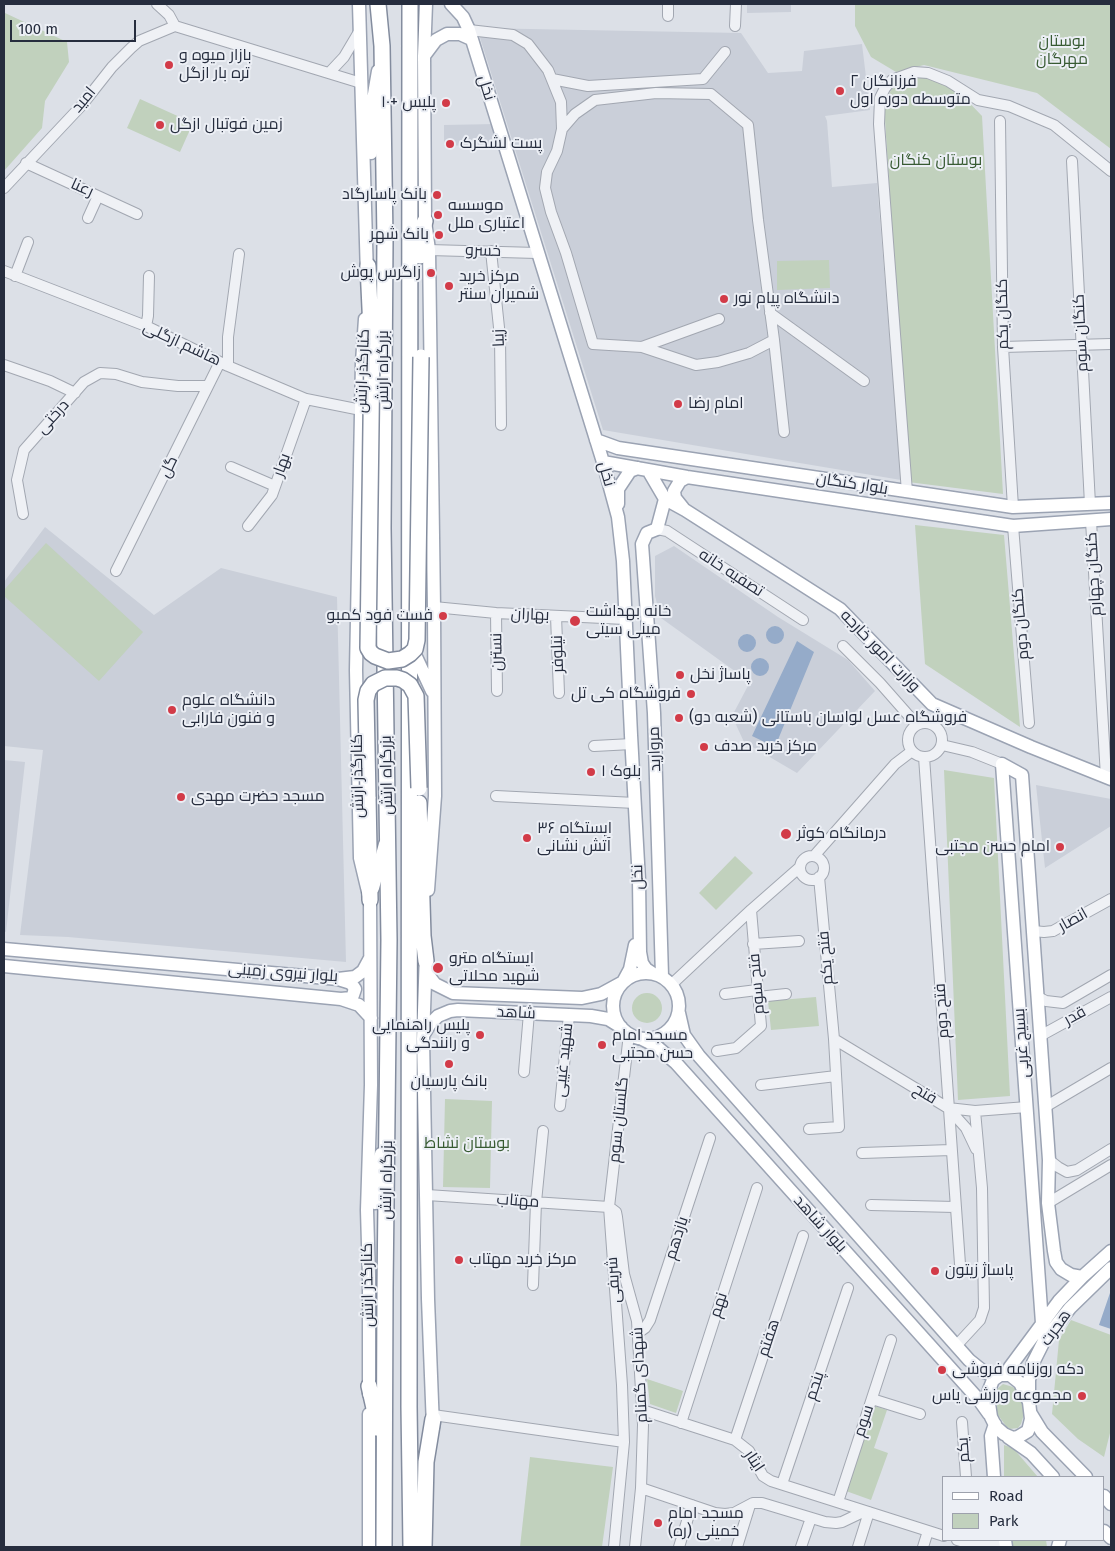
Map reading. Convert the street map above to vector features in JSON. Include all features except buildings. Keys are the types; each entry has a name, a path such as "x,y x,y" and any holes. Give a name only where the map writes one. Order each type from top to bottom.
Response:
{"highway":[{"name":"بزرگراه ارتش","path":"378,4 382,46 385,240 383,528 390,940 385,1288 384,1547"},
{"path":"382,46 383,4"},
{"name":"بزرگراه ارتش","path":"410,4 409,1406 411,1547"},
{"path":"368,266 372,351 368,648 370,653 388,661 402,659 410,654 415,649 417,640 421,357 420,239 425,221"},
{"path":"370,900 367,694 373,684 385,678 397,678 403,680 412,688 416,696 423,936 426,961"},
{"path":"369,1386 376,1424 375,1547"},
{"path":"424,1547 426,1462 433,1417"}],"main road":[{"name":"کنارگذر ارتش","path":"359,4 368,266 362,362 356,670 360,858 370,900 372,1085 367,1210 369,1278 369,1547"},
{"path":"426,4 424,56 425,221 429,239 435,796 429,870 423,1039 428,1299 433,1417 429,1547"},
{"name":"نخل","path":"451,4 463,17 470,34 603,462 618,517 635,802 639,928"},
{"path":"424,56 436,40 447,34 470,34"},
{"path":"368,266 373,100 382,46"},
{"name":"بلوار کنگان","path":"596,440 618,448 1013,507 1111,503"},
{"path":"618,448 611,450 611,456 624,466"},
{"name":"بلوار کنگان","path":"603,462 1013,526 1111,519"},
{"path":"724,482 728,464"},
{"path":"618,517 618,489 630,471 643,469 665,499 657,529"},
{"path":"685,510 675,498 674,492 680,481 687,476"},
{"name":"وزارت امور خارجه","path":"665,499 840,609 932,704 1109,778"},
{"path":"1013,507 1013,526"},
{"name":"مروارید","path":"657,529 647,533 642,544 654,713 662,978"},
{"path":"410,642 434,696"},
{"name":"بسیج غربی","path":"1002,764 1022,775 1049,1160 1048,1203 1056,1262 1061,1269 1071,1275 1082,1277"},
{"name":"بسیج غربی","path":"1002,764 1042,1323"},
{"path":"370,900 388,832"},
{"path":"639,928 642,963 646,969 662,978 678,998 679,1013 675,1022 661,1036 652,1039 642,1039 625,1030 616,1019 613,1002 615,994 632,962 639,928"},
{"name":"بلوار نیروی زمینی","path":"4,949 338,979 355,977 363,971 370,957"},
{"name":"شاهد","path":"426,961 428,975 433,982 446,991 458,994 582,998 601,994 623,982"},
{"name":"بلوار نیروی زمینی","path":"4,966 341,999 359,1005 371,1018"},
{"path":"183,984 185,966"},
{"path":"623,982 632,975 642,972 662,978"},
{"path":"338,979 351,983 355,992 351,998 341,999"},
{"path":"458,994 454,995 450,1002 452,1007 458,1010"},
{"name":"شاهد","path":"423,1039 427,1028 435,1019 444,1012 458,1010 590,1016 608,1019 625,1030"},
{"name":"بلوار شاهد","path":"679,1013 684,1035 699,1056 956,1346 984,1372 1003,1375"},
{"name":"بلوار شاهد","path":"642,1039 656,1046 676,1063 979,1400 999,1427 1031,1454 1052,1476"},
{"path":"369,1278 376,1193 388,1099"},
{"path":"1027,1107 1045,1107"},
{"name":"هجرت","path":"1003,1375 1042,1323 1082,1277 1111,1251"},
{"name":"هجرت","path":"1030,1408 1029,1380 1033,1363 1046,1339 1070,1308 1111,1268"},
{"path":"1001,1476 999,1427 988,1397 993,1380 1003,1375 1015,1378 1020,1383 1042,1432 1085,1476"},
{"path":"999,1427 1013,1438 1026,1433 1030,1427 1030,1408"},
{"path":"994,1476 991,1436 999,1427"}],"street":[{"path":"157,4 169,15 175,26 361,83"},
{"path":"668,4 668,16"},
{"path":"736,4 736,26"},
{"name":"امید","path":"4,188 60,129 112,67 131,48 139,41 175,26"},
{"path":"329,73 344,57 360,30"},
{"path":"470,34 513,35 528,44 548,70 552,79 561,102 562,129 556,151 547,172 545,188 593,344 642,347 696,365 718,362 749,352 774,340"},
{"path":"552,79 588,86 703,79 725,52"},
{"path":"907,492 879,124 880,98 885,88 892,80 914,72 928,73 948,82 978,100 1009,106 1054,125 1111,171"},
{"path":"562,129 575,114 595,100 656,93 711,94 748,125 784,432"},
{"name":"کنگان یکم","path":"1000,122 1003,347 1013,507"},
{"name":"کنگان سوم","path":"1072,161 1090,504"},
{"name":"رعنا","path":"26,163 138,214"},
{"path":"88,218 98,196"},
{"path":"15,276 28,242"},
{"name":"خسرو","path":"429,250 537,253"},
{"name":"زیبا","path":"491,251 500,337 500,425"},
{"path":"224,364 239,254"},
{"name":"هاشم ازگلی","path":"4,271 147,321 224,364 306,399 361,410"},
{"path":"147,321 149,276"},
{"path":"770,313 864,381"},
{"path":"642,347 719,320"},
{"path":"1003,347 1111,344"},
{"name":"گل","path":"116,571 208,386 224,364"},
{"name":"درختی","path":"4,365 50,381 75,393 24,450 16,480 22,514"},
{"path":"75,393 84,382 100,372 151,383 178,386 208,386"},
{"name":"بهار","path":"248,526 272,495 306,399"},
{"path":"231,467 275,486"},
{"name":"کنگان چهارم","path":"1091,521 1109,778"},
{"name":"کنگان دوم","path":"1013,526 1029,723"},
{"name":"تصفیه خانه","path":"657,529 667,530 802,620"},
{"name":"بهاران","path":"434,607 496,613 625,619"},
{"name":"نسترن","path":"496,613 497,691"},
{"name":"نیلوفر","path":"556,616 559,693"},
{"path":"842,646 885,688 917,725"},
{"path":"928,723 938,729 941,734 942,745 936,754 931,757 924,757 916,755 912,751 909,746 908,737 917,725 928,723"},
{"path":"594,746 632,744"},
{"path":"942,745 972,752 1002,764"},
{"path":"662,978 751,910 800,867 803,860 814,856 895,764 912,751"},
{"name":"فتح دوم","path":"924,757 960,1264"},
{"path":"496,796 635,802"},
{"path":"800,867 802,874 808,879 819,877 823,871 823,864 814,856"},
{"name":"فتح یکم","path":"810,1129 839,1127 834,1039 819,877"},
{"name":"انصار","path":"1033,931 1054,931 1111,899"},
{"name":"فتح سوم","path":"717,1050 736,1048 760,1026 751,910"},
{"path":"754,944 798,942"},
{"name":"قدر","path":"1038,998 1054,1003 1063,1003 1111,975"},
{"path":"725,994 786,994"},
{"name":"قدر","path":"1040,1036 1111,996"},
{"path":"524,1072 529,1013"},
{"name":"شهید غیبی","path":"560,1106 569,1015"},
{"name":"گلستان سوم","path":"609,1207 625,1030"},
{"name":"فتح","path":"834,1039 948,1108 975,1111 1027,1107"},
{"path":"1045,1107 1111,1068"},
{"path":"761,1085 836,1076"},
{"path":"948,1108 966,1128 979,1154"},
{"path":"956,1346 980,1320 984,1308 984,1236 975,1111"},
{"path":"533,1285 536,1202 543,1131"},
{"name":"یازدهم","path":"638,1333 645,1328 650,1320 710,1138"},
{"path":"1049,1160 1067,1172 1077,1170 1111,1149"},
{"path":"862,1153 951,1150"},
{"path":"1048,1203 1111,1165"},
{"name":"نهم","path":"681,1423 757,1188"},
{"name":"مهتاب","path":"427,1195 609,1207"},
{"path":"871,1205 955,1207"},
{"name":"شهدای گمنام","path":"609,1207 616,1212 624,1274 637,1321 638,1333 642,1410 641,1488 636,1547"},
{"name":"شریفی","path":"609,1207 622,1385 624,1442 614,1547"},
{"name":"هفتم","path":"735,1440 803,1236"},
{"name":"پنجم","path":"782,1484 848,1288"},
{"name":"سوم","path":"838,1502 891,1340"},
{"path":"872,1399 920,1414"},
{"name":"ایثار","path":"642,1410 735,1440 749,1451 765,1477 942,1535"},
{"path":"433,1417 624,1442"},
{"name":"یکم","path":"962,1422 966,1476"},
{"path":"641,1488 715,1513 734,1513 750,1505 762,1503 825,1522 836,1523 867,1512"},
{"path":"679,1547 692,1505"},
{"path":"736,1547 750,1505"},
{"path":"858,1547 867,1512"},
{"path":"801,1547 811,1518"},
{"path":"923,1547 928,1531"},
{"path":"928,1531 929,1547"},
{"path":"971,1544 1002,1544"}],"shaded area":[{"path":"747,4 791,4 791,12 747,13"},
{"name":"دانشگاه پیام نور","path":"477,28 741,33 768,73 802,71 804,51 862,44 870,110 825,116 832,187 877,183 901,480 603,430"},
{"path":"496,124 504,144 444,146 444,125"},
{"name":"دانشگاه علوم و فنون فارابی","path":"45,527 154,615 221,568 337,597 346,962 68,937 20,935 43,750 4,746 4,582"},
{"path":"674,546 778,617 848,660 875,691 797,773 744,742 732,716 750,682 661,618 655,596 655,556"},
{"path":"4,760 25,762 6,932 4,931"},
{"name":"امام حسن مجتبی","path":"1036,785 1111,799 1111,826 1045,868"}],"green space":[{"name":"بوستان مهرگان","path":"855,4 1111,4 1111,149 1037,93 924,65 896,72 871,57 855,26"},
{"path":"5,13 67,42 69,62 45,101 42,128 4,171 4,18"},
{"name":"بوستان کنگان","path":"919,75 932,77 960,93 982,116 1003,494 908,482 884,104 891,90 906,79"},
{"name":"زمین فوتبال ازگل","path":"140,99 193,123 180,152 127,128"},
{"path":"829,260 830,288 777,290 777,261"},
{"path":"915,525 1004,535 1020,727 925,664"},
{"path":"46,543 143,632 99,681 4,596 4,590"},
{"path":"944,770 994,778 1010,1096 958,1100"},
{"path":"735,856 753,873 716,910 699,893"},
{"path":"647,993 657,998 662,1008 657,1018 647,1023 637,1018 632,1008 637,998"},
{"path":"816,997 819,1026 771,1030 768,1001"},
{"name":"بوستان نشاط","path":"445,1099 492,1101 490,1188 443,1187"},
{"name":"مجموعه ورزشی یاس","path":"1071,1320 1111,1335 1111,1429 1104,1457 1078,1439 1052,1414 1059,1340"},
{"path":"647,1379 683,1391 676,1413 650,1404"},
{"path":"1003,1384 1013,1387 1022,1402 1024,1414 1018,1428 1010,1429 998,1415 995,1406 996,1390"},
{"path":"875,1406 887,1410 874,1448 888,1453 871,1500 846,1491"},
{"path":"1004,1445 1013,1448 1037,1476 1004,1476"},
{"path":"530,1457 613,1467 602,1547 520,1547"},
{"path":"1010,1541 1046,1541 1047,1547 1012,1547"}],"water":[{"path":"771,626 779,626 784,631 782,642 771,644 766,639 766,631"},
{"path":"747,634 754,636 756,643 754,650 747,652 740,650 738,643 740,636"},
{"path":"797,641 814,652 775,747 752,736"},
{"path":"760,658 767,660 769,667 767,674 760,676 753,674 751,667 753,660"},
{"path":"1111,1290 1111,1329 1099,1325"}],"place":[{"name":"بازار میوه و تره بار ازگل","path":"169,65"},
{"name":"فرزانگان ۲ متوسطه دوره اول","path":"840,91"},
{"name":"پلیس +۱۰","path":"446,103"},
{"name":"زمین فوتبال ازگل","path":"160,125"},
{"name":"پست لشگرک","path":"450,144"},
{"name":"بانک پاسارگاد","path":"437,195"},
{"name":"موسسه اعتباری ملل","path":"438,215"},
{"name":"بانک شهر","path":"439,235"},
{"name":"زاگرس پوش","path":"431,273"},
{"name":"مرکز خرید شمیران سنتر","path":"449,286"},
{"name":"دانشگاه پیام نور","path":"724,299"},
{"name":"امام رضا","path":"678,404"},
{"name":"فست فود کمبو","path":"443,616"},
{"name":"خانه بهداشت مینی سیتی","path":"575,621"},
{"name":"پاساژ نخل","path":"680,675"},
{"name":"فروشگاه کی تل","path":"691,694"},
{"name":"دانشگاه علوم و فنون فارابی","path":"172,710"},
{"name":"فروشگاه عسل لواسان باستانی (شعبه دو)","path":"679,718"},
{"name":"مرکز خرید صدف","path":"704,747"},
{"name":"۱ بلوک","path":"591,772"},
{"name":"مسجد حضرت مهدی","path":"181,797"},
{"name":"درمانگاه کوثر","path":"786,834"},
{"name":"ایستگاه ۳۶ آتش نشانی","path":"527,838"},
{"name":"امام حسن مجتبی","path":"1060,847"},
{"name":"ایستگاه مترو شهید محلاتی","path":"438,968"},
{"name":"پلیس راهنمایی و رانندگی","path":"480,1035"},
{"name":"مسجد امام حسن مجتبی","path":"602,1045"},
{"name":"بانک پارسیان","path":"449,1064"},
{"name":"مرکز خرید مهتاب","path":"459,1260"},
{"name":"پاساژ زیتون","path":"935,1271"},
{"name":"دکه روزنامه فروشی","path":"942,1370"},
{"name":"مجموعه ورزشی یاس","path":"1082,1396"},
{"name":"مسجد امام خمینی (ره)","path":"658,1523"}]}
